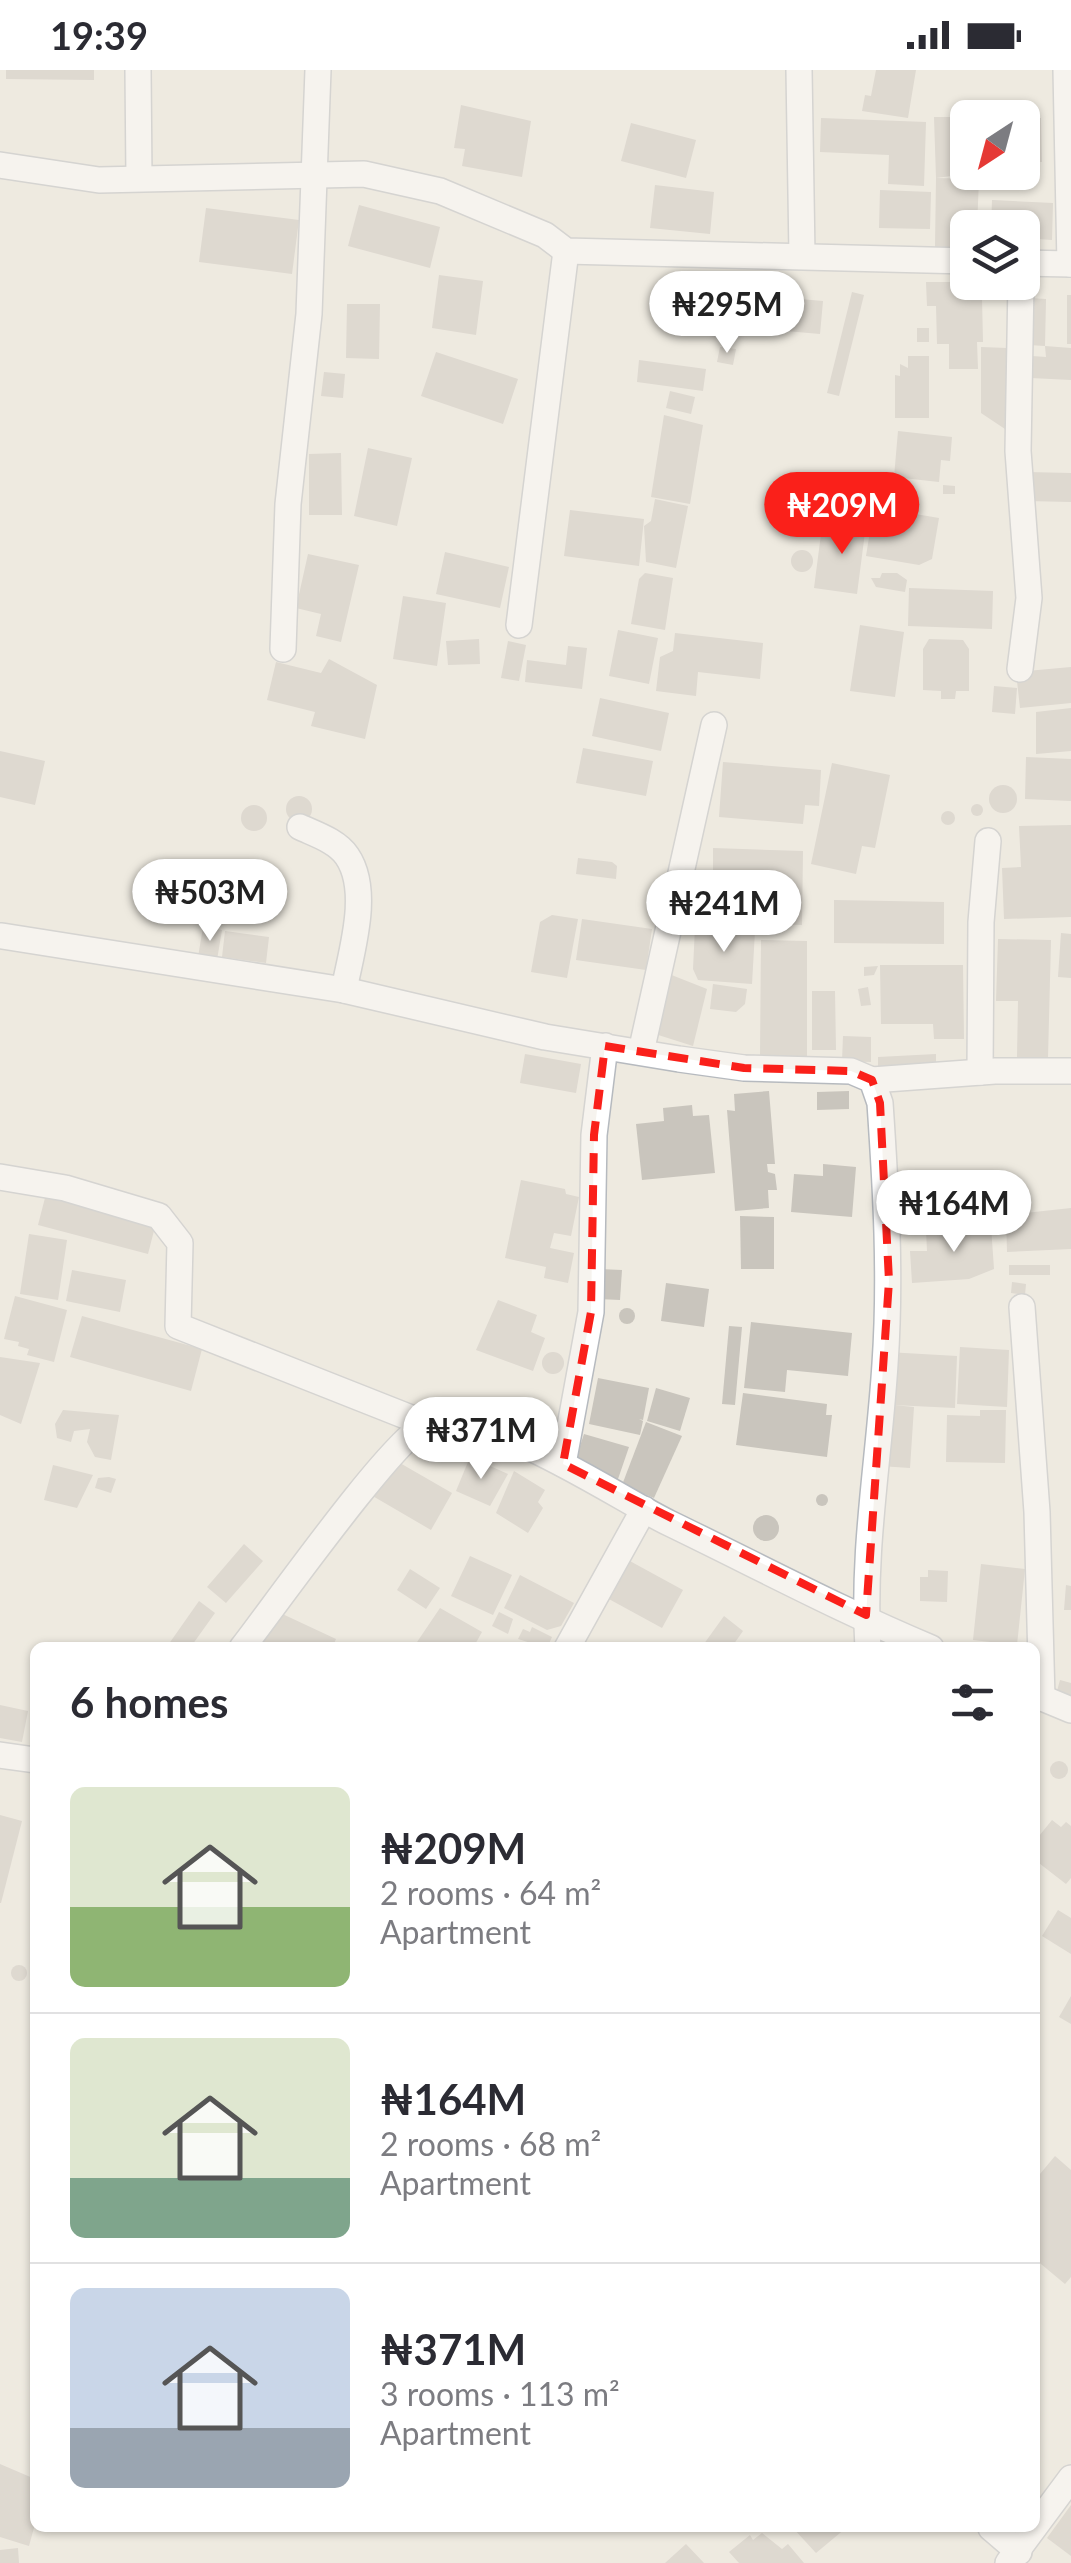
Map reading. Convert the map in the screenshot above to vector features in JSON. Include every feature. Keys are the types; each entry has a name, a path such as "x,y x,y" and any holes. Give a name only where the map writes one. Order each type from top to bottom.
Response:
{"street":[{"path":"138,70 139,178"},
{"path":"283,649 288,504 308,314 318,70"},
{"path":"799,70 802,255"},
{"path":"1040,263 1070,264 1066,70"},
{"path":"0,165 100,180 364,174 440,191 544,234 566,251 950,260"},
{"path":"519,625 566,251"},
{"path":"1020,669 1029,598 1018,452 1021,300"},
{"path":"641,1052 714,725"},
{"path":"300,827 348,856 356,884 356,924 344,990"},
{"path":"980,1072 981,922 988,841"},
{"path":"1,941 344,990 545,1037 744,1068 851,1071 872,1080 980,1072 1071,1072"},
{"path":"563,1464 591,1312 594,1136 605,1046"},
{"path":"868,1642 866,1530 885,1368 889,1280 880,1104 872,1080"},
{"path":"0,1178 65,1188 159,1216 180,1243 178,1326 426,1424 466,1426 563,1464 644,1509 919,1642"},
{"path":"1022,1307 1037,1512 1038,1642"},
{"path":"247,1642 374,1476 403,1442 426,1424"},
{"path":"569,1642 644,1509"},
{"path":"1040,1698 1071,1710"},
{"path":"0,1755 30,1759"},
{"path":"1040,2522 1071,2478"},
{"path":"994,2532 1014,2558 1033,2532"}],"highlighted area":[{"path":"605,1046 744,1068 851,1071 872,1080 880,1103 889,1281 866,1615 563,1464 591,1312 594,1135"}],"building":[{"path":"6,70 94,70 94,80 6,79"},
{"path":"876,70 916,70 908,118 862,111 865,95 871,96"},
{"path":"461,105 531,121 522,177 462,166 465,149 454,148"},
{"path":"934,117 950,117 950,176 936,178"},
{"path":"821,118 926,122 924,186 888,184 889,155 820,152"},
{"path":"1040,118 1041,118 1040,162"},
{"path":"631,123 696,140 686,178 621,161"},
{"path":"936,178 950,178 950,190 979,190 978,210 950,210 950,247 935,247"},
{"path":"655,185 714,192 710,234 650,228"},
{"path":"880,190 931,192 930,229 879,228"},
{"path":"992,200 1053,203 1052,240 1040,239 1040,210 992,210"},
{"path":"359,205 440,227 430,268 348,246"},
{"path":"206,208 299,220 292,274 199,262"},
{"path":"439,275 483,281 476,335 432,328"},
{"path":"926,282 950,282 950,300 982,300 983,342 977,342 978,369 949,369 949,344 937,344 936,306 927,306"},
{"path":"852,292 864,295 839,396 827,393"},
{"path":"721,294 773,298 770,331 719,327"},
{"path":"1067,295 1071,295 1071,344 1067,344"},
{"path":"788,298 823,301 820,334 786,331"},
{"path":"1046,299 1045,346 1029,345 1030,300"},
{"path":"347,304 380,304 379,359 346,358"},
{"path":"917,328 929,328 929,342 917,342"},
{"path":"1045,346 1071,348 1071,380 1031,378 1032,356 1046,357"},
{"path":"720,347 736,349 733,365 717,362"},
{"path":"981,347 1007,348 1008,431 981,413"},
{"path":"436,352 518,379 503,424 421,396"},
{"path":"908,356 929,356 929,418 895,418 895,375 900,376 900,364 908,368"},
{"path":"639,360 706,369 703,391 637,382"},
{"path":"324,372 345,374 343,398 321,396"},
{"path":"670,391 695,397 691,414 666,408"},
{"path":"664,415 703,425 690,504 651,497"},
{"path":"898,431 952,437 950,461 941,460 939,482 894,477"},
{"path":"368,448 412,458 397,526 354,516"},
{"path":"341,453 342,515 309,515 309,454"},
{"path":"1027,472 1071,473 1071,502 1027,501"},
{"path":"873,478 881,480 877,500 869,499"},
{"path":"852,485 862,488 857,510 846,508"},
{"path":"943,485 955,486 955,494 943,494"},
{"path":"655,499 688,506 676,568 646,562 644,526 651,521"},
{"path":"874,507 939,518 932,559 919,565 866,556"},
{"path":"570,510 644,519 639,566 564,556"},
{"path":"843,514 867,517 857,594 814,588 821,534 840,537"},
{"path":"832,519 839,526 832,533 825,526"},
{"path":"798,550 806,550 813,561 806,572 798,572 791,565 791,557"},
{"path":"445,552 509,567 500,608 436,594"},
{"path":"308,554 359,565 341,642 316,636 321,614 296,608"},
{"path":"645,573 673,578 665,630 631,624 639,579"},
{"path":"882,573 897,573 907,580 905,592 876,587 871,578 880,578"},
{"path":"909,588 993,591 992,629 908,626"},
{"path":"403,596 446,603 437,666 393,659"},
{"path":"860,625 904,632 895,697 850,691"},
{"path":"618,630 658,638 649,684 609,676"},
{"path":"675,633 763,643 760,679 698,672 696,696 656,691 660,657 673,651"},
{"path":"479,639 480,664 448,665 446,641"},
{"path":"929,639 963,640 969,649 969,691 956,691 955,699 941,699 941,691 923,690 923,649"},
{"path":"508,641 526,645 519,681 501,678"},
{"path":"568,646 587,648 582,689 525,682 527,660 566,665"},
{"path":"329,659 377,685 365,739 311,726 315,712 267,700 276,662 321,673"},
{"path":"1071,667 1071,703 1020,708 1016,672"},
{"path":"994,686 1017,688 1015,714 992,712"},
{"path":"600,698 669,713 661,751 592,736"},
{"path":"1071,708 1071,751 1036,754 1036,712"},
{"path":"583,748 653,761 646,796 576,783"},
{"path":"0,751 45,761 35,805 0,797"},
{"path":"1026,757 1071,759 1071,801 1025,799"},
{"path":"723,762 821,770 819,806 805,805 803,824 719,817"},
{"path":"832,763 890,775 875,848 862,846 856,874 811,864"},
{"path":"1003,785 1013,789 1017,799 1013,809 1003,813 993,809 989,799 993,789"},
{"path":"299,796 308,800 312,809 308,818 299,822 290,818 286,809 290,800"},
{"path":"977,804 983,810 977,816 971,810"},
{"path":"254,805 263,809 267,818 263,827 254,831 245,827 241,818 245,809"},
{"path":"948,811 955,818 948,825 941,818"},
{"path":"1071,825 1071,917 1004,919 1002,868 1021,867 1019,826"},
{"path":"713,848 803,851 802,925 763,924 765,873 713,872"},
{"path":"578,858 612,862 617,866 616,879 576,874"},
{"path":"834,900 944,902 944,944 834,943"},
{"path":"552,915 578,919 567,978 531,972 540,922"},
{"path":"582,919 652,929 646,970 576,960"},
{"path":"203,927 222,930 217,960 198,957"},
{"path":"695,927 755,931 752,984 698,980 693,969"},
{"path":"225,931 269,937 266,963 222,957"},
{"path":"1061,933 1071,934 1071,978 1058,977"},
{"path":"998,939 1051,940 1048,1058 1017,1057 1018,1001 996,1001"},
{"path":"761,940 807,941 807,1056 760,1056"},
{"path":"880,965 963,965 964,1039 934,1039 933,1024 881,1024"},
{"path":"878,966 874,975 864,976 864,967"},
{"path":"669,974 707,989 693,1046 652,1033"},
{"path":"713,984 747,989 745,1004 736,1012 710,1009"},
{"path":"868,987 871,1005 861,1006 858,989"},
{"path":"812,991 835,991 836,1050 812,1050"},
{"path":"843,1036 871,1037 871,1062 842,1061"},
{"path":"525,1054 581,1064 576,1093 520,1083"},
{"path":"936,1054 936,1063 878,1066 878,1057"},
{"path":"769,1091 775,1164 767,1164 768,1172 775,1174 777,1190 768,1190 769,1208 735,1211 727,1110 735,1111 734,1094"},
{"path":"849,1091 849,1109 817,1110 817,1092"},
{"path":"692,1105 693,1116 709,1115 715,1173 642,1180 636,1124 664,1121 663,1108"},
{"path":"823,1164 856,1167 852,1217 791,1212 794,1174 823,1176"},
{"path":"521,1180 565,1189 566,1194 579,1197 571,1236 554,1233 550,1248 574,1253 568,1283 544,1278 546,1267 505,1258"},
{"path":"47,1190 157,1219 148,1254 38,1225"},
{"path":"981,1190 982,1219 926,1220 925,1191"},
{"path":"1071,1208 1071,1249 1007,1252 1006,1215"},
{"path":"740,1216 774,1217 774,1269 741,1269"},
{"path":"991,1226 994,1269 969,1279 912,1283 910,1251 927,1251 926,1230"},
{"path":"29,1234 67,1240 58,1300 20,1294"},
{"path":"1009,1265 1050,1265 1050,1275 1009,1275"},
{"path":"599,1269 622,1270 620,1300 598,1299"},
{"path":"72,1270 126,1280 120,1312 66,1301"},
{"path":"1012,1282 1026,1284 1025,1295 1011,1293"},
{"path":"666,1283 709,1289 704,1327 661,1321"},
{"path":"15,1296 67,1310 54,1362 27,1355 29,1349 18,1346 19,1342 4,1339"},
{"path":"498,1300 537,1315 531,1332 545,1338 533,1371 476,1350"},
{"path":"627,1308 635,1316 627,1324 619,1316"},
{"path":"82,1316 202,1349 191,1391 70,1357"},
{"path":"751,1322 852,1333 848,1376 787,1370 785,1392 744,1388"},
{"path":"729,1326 742,1327 735,1405 722,1404"},
{"path":"960,1347 1009,1350 1007,1407 957,1404"},
{"path":"553,1352 561,1355 561,1371 553,1374 545,1371 542,1363 545,1355"},
{"path":"887,1352 957,1356 955,1408 893,1405 914,1407 910,1468 880,1466"},
{"path":"0,1357 40,1363 21,1424 0,1415"},
{"path":"598,1378 649,1388 643,1420 639,1419 643,1421 640,1435 589,1424"},
{"path":"656,1388 690,1398 680,1431 647,1421"},
{"path":"743,1393 827,1404 826,1415 832,1415 827,1457 736,1445"},
{"path":"63,1410 119,1415 111,1460 95,1457 87,1442 90,1429 74,1431 71,1442 57,1438 55,1424"},
{"path":"980,1410 1006,1410 1005,1463 946,1462 947,1415 980,1416"},
{"path":"523,1417 558,1431 549,1453 515,1439"},
{"path":"646,1422 682,1436 654,1498 622,1485"},
{"path":"584,1434 629,1447 617,1482 573,1467"},
{"path":"470,1457 508,1474 490,1506 456,1491"},
{"path":"393,1459 452,1493 431,1530 371,1495"},
{"path":"53,1465 93,1475 77,1508 44,1500"},
{"path":"514,1471 545,1490 538,1502 543,1508 528,1533 496,1513"},
{"path":"98,1478 116,1479 111,1493 95,1488"},
{"path":"822,1494 828,1500 822,1506 816,1500"},
{"path":"766,1515 776,1518 776,1538 766,1541 756,1538 753,1528 756,1518"},
{"path":"244,1544 263,1561 226,1603 207,1587"},
{"path":"470,1556 512,1575 493,1615 451,1596"},
{"path":"628,1560 683,1590 662,1628 607,1598"},
{"path":"981,1564 1025,1569 1017,1642 973,1640"},
{"path":"410,1569 440,1588 426,1609 397,1590"},
{"path":"928,1570 948,1571 947,1602 920,1601 920,1577 928,1577"},
{"path":"520,1575 574,1603 561,1626 547,1630 504,1608"},
{"path":"1066,1585 1071,1586 1071,1610 1064,1610"},
{"path":"199,1601 215,1613 194,1642 170,1642"},
{"path":"440,1608 482,1632 476,1642 417,1642"},
{"path":"276,1611 336,1639 335,1642 262,1642"},
{"path":"499,1612 513,1619 508,1634 492,1626"},
{"path":"724,1616 743,1631 735,1642 705,1642"},
{"path":"532,1627 552,1637 550,1642 518,1639 523,1629 530,1632"},
{"path":"1060,1680 1071,1683 1071,1707 1054,1702"},
{"path":"0,1705 28,1711 22,1742 0,1738"},
{"path":"1059,1761 1066,1763 1066,1777 1059,1779 1052,1777 1050,1770 1052,1763"},
{"path":"0,1815 22,1821 1,1903 0,1903"},
{"path":"1052,1820 1061,1827 1066,1822 1071,1826 1071,1878 1066,1884 1040,1864 1040,1835"},
{"path":"1058,1910 1071,1918 1071,1954 1042,1936"},
{"path":"19,1965 27,1973 19,1981 11,1973"},
{"path":"1071,1996 1071,2024 1059,2017"},
{"path":"1055,2156 1071,2170 1071,2277 1065,2284 1040,2263 1040,2174"},
{"path":"0,2464 30,2477 33,2532 29,2546 0,2537"},
{"path":"1071,2505 1071,2556 1047,2538"},
{"path":"797,2532 841,2532 816,2553"},
{"path":"762,2533 782,2549 788,2544 804,2563 739,2563 729,2552 750,2535 753,2540"},
{"path":"686,2544 704,2563 665,2563"},
{"path":"18,2548 19,2563 0,2563 0,2550"}]}
